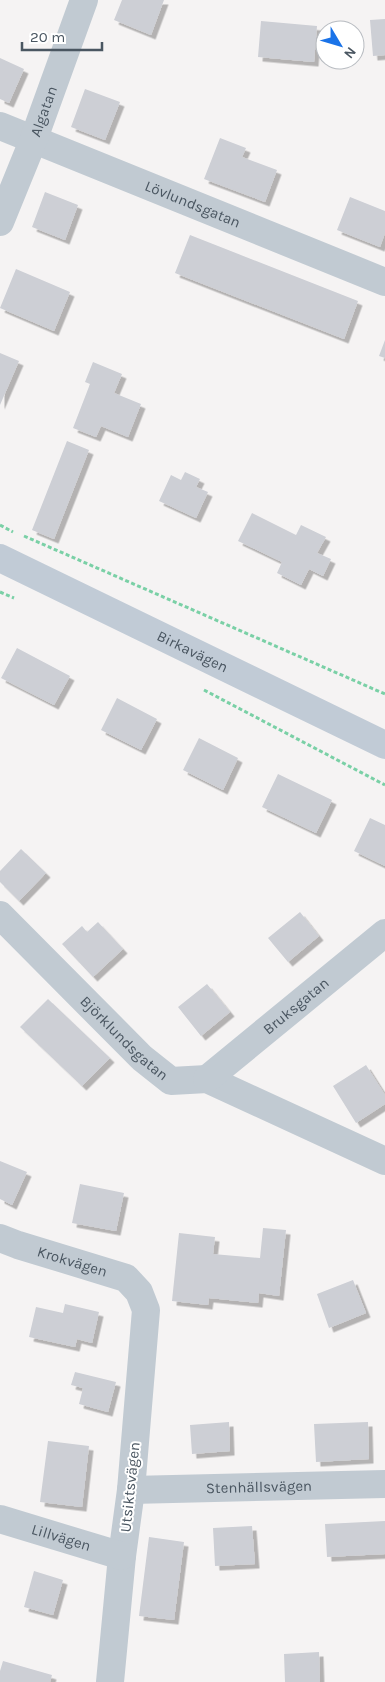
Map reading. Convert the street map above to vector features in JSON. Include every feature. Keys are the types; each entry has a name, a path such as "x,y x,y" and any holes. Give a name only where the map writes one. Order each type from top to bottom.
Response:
{"street":[{"name":"Algatan","path":"0,222 33,141 84,0"},
{"name":"Lövlundsgatan","path":"0,126 33,141 385,282"},
{"name":"Birkavägen","path":"0,558 385,745"},
{"name":"Björklundsgatan","path":"0,915 142,1058 171,1081 207,1079 385,1161"},
{"name":"Bruksgatan","path":"207,1079 385,933"},
{"name":"Krokvägen","path":"0,1238 126,1278 139,1292"},
{"name":"Utsiktsvägen","path":"110,1682 122,1556 131,1490 146,1310 139,1292"},
{"name":"Stenhällsvägen","path":"131,1490 385,1484"},
{"name":"Lillvägen","path":"0,1519 122,1556"}],"path":[{"path":"0,525 385,694"},
{"path":"0,592 18,600"},
{"path":"203,690 385,785"}],"building":[{"path":"122,0 164,0 151,35 114,20"},
{"path":"385,19 385,55 373,56 370,20"},
{"path":"261,21 315,26 314,62 258,57"},
{"path":"0,58 24,69 9,103 0,99"},
{"path":"85,89 120,102 105,140 71,127"},
{"path":"220,138 246,148 242,157 277,170 265,202 204,179"},
{"path":"45,192 78,205 65,240 32,227"},
{"path":"350,197 385,211 385,233 380,247 337,230"},
{"path":"190,235 358,301 344,339 175,273"},
{"path":"16,269 70,292 54,331 0,308"},
{"path":"385,340 385,358 379,356"},
{"path":"0,353 19,361 0,405"},
{"path":"93,362 122,374 114,393 141,404 128,437 101,426 96,437 73,428 90,384 85,382"},
{"path":"67,441 89,450 54,539 32,530"},
{"path":"185,472 200,479 196,487 208,492 196,518 159,501 171,475 181,480"},
{"path":"252,513 296,535 301,525 326,537 317,553 331,559 323,576 309,569 301,585 277,573 282,562 238,541"},
{"path":"17,648 70,676 54,705 1,678"},
{"path":"117,698 157,719 141,750 101,730"},
{"path":"199,738 238,758 223,790 183,770"},
{"path":"278,774 332,800 316,833 262,807"},
{"path":"370,818 385,825 385,866 354,851"},
{"path":"21,849 46,873 19,901 0,882 0,871"},
{"path":"300,912 319,936 288,962 268,938"},
{"path":"98,922 123,949 93,977 62,944 82,926 87,932"},
{"path":"207,984 230,1012 201,1036 178,1007"},
{"path":"48,999 110,1058 82,1086 20,1027"},
{"path":"366,1065 385,1095 385,1104 356,1123 333,1086"},
{"path":"0,1161 27,1172 12,1205 0,1199"},
{"path":"80,1184 124,1193 116,1231 72,1223"},
{"path":"263,1228 286,1230 279,1296 259,1293 258,1303 209,1298 208,1305 172,1301 179,1233 215,1237 213,1254 260,1258"},
{"path":"353,1280 366,1313 329,1328 317,1294"},
{"path":"65,1304 99,1312 92,1343 77,1339 75,1347 29,1337 36,1307 63,1313"},
{"path":"75,1372 116,1382 108,1412 79,1404 83,1388 71,1385"},
{"path":"229,1422 230,1451 192,1454 190,1425"},
{"path":"368,1422 369,1459 316,1462 314,1424"},
{"path":"48,1441 89,1446 82,1507 40,1502"},
{"path":"385,1521 385,1554 327,1557 325,1524"},
{"path":"252,1526 255,1564 215,1566 213,1528"},
{"path":"149,1537 184,1542 174,1620 139,1616"},
{"path":"34,1571 63,1580 53,1615 24,1607"},
{"path":"319,1652 320,1682 285,1682 284,1654"},
{"path":"3,1661 52,1675 50,1682 0,1682 0,1671"}]}
